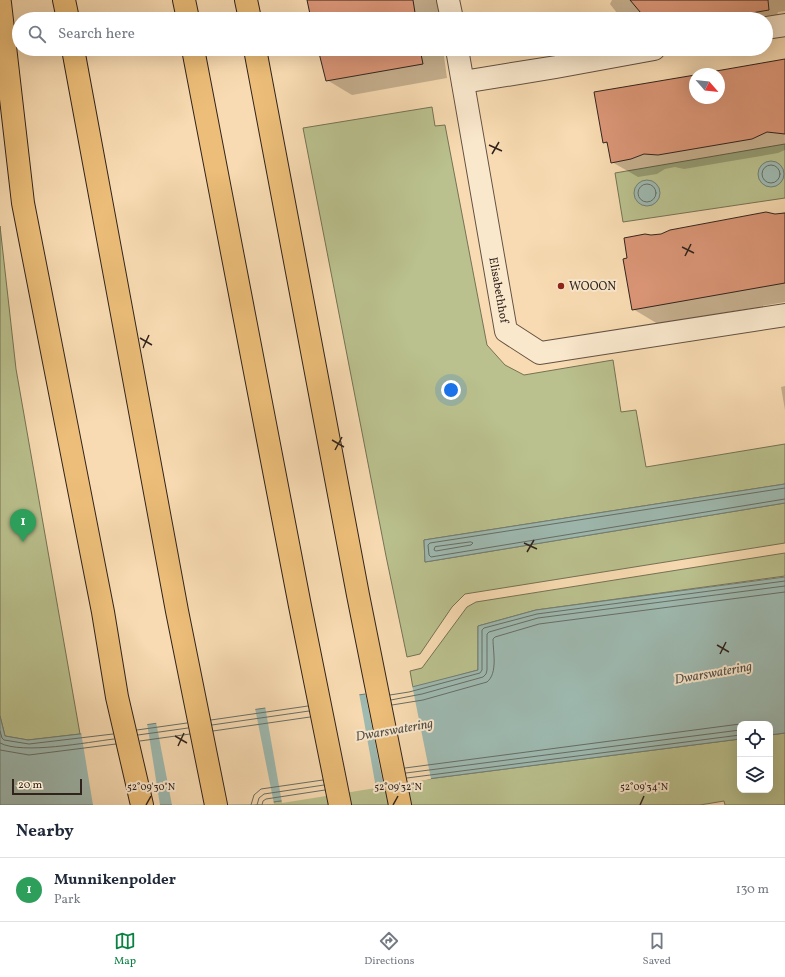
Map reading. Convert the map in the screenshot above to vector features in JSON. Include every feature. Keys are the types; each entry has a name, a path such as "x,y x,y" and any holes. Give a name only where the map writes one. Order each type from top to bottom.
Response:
{"highway":[{"path":"64,0 67,12"},
{"path":"184,0 187,12"},
{"path":"246,0 249,12"},
{"path":"0,3 23,203 103,612 117,697 128,805"},
{"path":"74,56 177,611 216,805"},
{"path":"194,56 300,606 340,805"},
{"path":"256,56 358,596 400,805"},
{"path":"117,697 142,805"}],"street":[{"path":"448,0 451,12"},
{"path":"773,27 785,25"},
{"name":"Elisabethhof","path":"458,56 506,331 540,353 785,315"},
{"path":"463,82 616,56"}],"green space":[{"path":"432,107 435,126 445,125 487,345 505,365 524,375 613,360 621,412 636,410 646,467 785,444 785,484 424,540 425,562 785,503 785,543 465,594 452,607 420,654 407,657 303,128"},
{"path":"785,144 785,198 623,222 615,173"},
{"path":"0,226 16,369 80,734 28,740 5,736 0,716"},
{"path":"785,553 785,576 536,610 478,626 478,670 413,688 410,671 422,668 467,607 476,602"},
{"path":"785,733 785,805 725,805 724,801 700,805 253,805 435,778 737,739 737,793 773,793 773,735"}],"water":[{"path":"771,161 780,165 784,174 780,183 771,187 762,183 758,174 762,165"},
{"path":"647,180 656,184 660,193 656,202 647,206 638,202 634,193 638,184"},
{"path":"785,484 785,503 425,562 424,540"},
{"name":"Dwarswatering","path":"785,577 785,733 773,735 773,721 737,721 737,739 435,778 253,805 0,805 0,716 5,736 28,740 408,688 478,670 478,626 536,610"}],"pier":[{"path":"412,685 431,779 384,788 365,692"},
{"path":"359,693 376,788 282,803 265,706"},
{"path":"255,708 274,804 172,805 156,722"},
{"path":"147,723 160,805 93,805 81,732"}],"building":[{"path":"307,0 413,0 415,12 310,12"},
{"path":"630,0 768,0 769,10 757,12 640,12"},
{"path":"320,56 421,56 423,64 326,81"},
{"path":"785,59 785,134 767,132 752,139 658,155 644,154 631,159 611,163 607,142 603,143 594,92 689,76 689,104 725,104 725,69"},
{"path":"766,212 775,214 785,213 785,283 632,310 623,259 627,258 624,238 645,234 661,234 670,230"}],"place":[{"name":"WOOON","path":"561,286"},
{"name":"Munnikenpolder","path":"23,542"}]}
